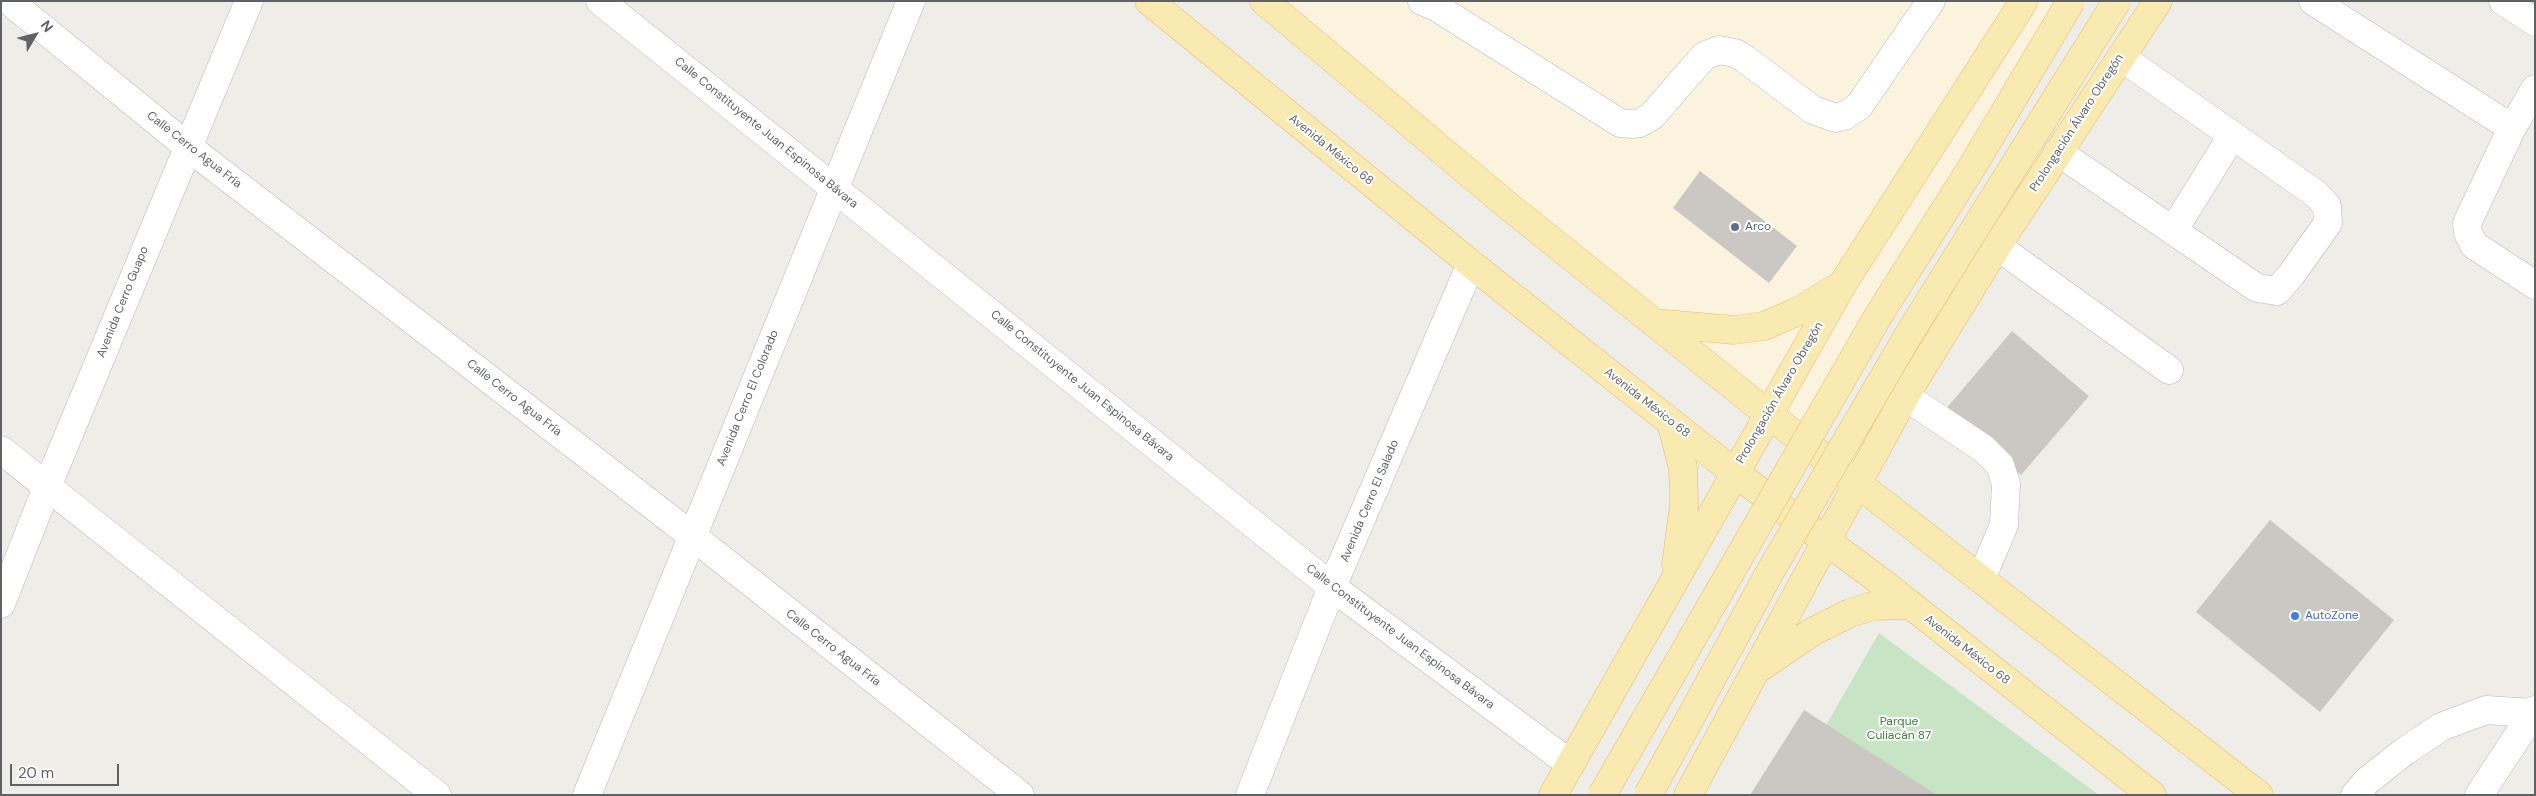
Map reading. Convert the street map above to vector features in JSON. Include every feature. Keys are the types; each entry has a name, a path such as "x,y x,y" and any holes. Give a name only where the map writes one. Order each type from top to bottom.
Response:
{"main road":[{"name":"Avenida México 68","path":"1149,1 1471,264 1735,473 1909,605 2152,795"},
{"path":"1264,1 1507,205 1654,324 2259,795"},
{"name":"Prolongación Álvaro Obregón","path":"1553,795 1842,285 2024,1"},
{"path":"1602,795 1877,318 1975,162 2071,1"},
{"path":"1648,795 1770,572 1909,334 2117,1"},
{"name":"Prolongación Álvaro Obregón","path":"1688,795 1905,396 1997,246 2158,1"},
{"path":"1654,324 1734,330 1764,326 1801,310 1842,285"},
{"path":"1671,422 1683,475 1684,506 1674,579"},
{"path":"1755,671 1812,632 1850,613 1873,606 1909,605"}],"street":[{"name":"Calle Cerro Agua Fría","path":"9,1 187,146 691,535 1020,795"},
{"name":"Avenida Cerro Guapo","path":"1,604 187,146 249,1"},
{"name":"Calle Constituyente Juan Espinosa Bávara","path":"600,1 1332,587 1569,764"},
{"name":"Avenida Cerro El Colorado","path":"587,795 691,535 911,1"},
{"path":"1422,1 1436,7 1620,122 1632,124 1640,123 1652,116 1704,56 1719,50 1735,53 1745,59 1813,110 1836,118 1844,116 1859,106 1932,1"},
{"path":"2313,1 2512,128"},
{"path":"2502,1 2535,22"},
{"path":"2058,152 2257,288 2277,291 2328,224 2327,206 2316,194 2121,57"},
{"path":"2531,275 2474,245 2468,233 2470,213 2512,128 2535,89"},
{"path":"2173,231 2232,136"},
{"path":"1997,246 2169,370"},
{"name":"Avenida Cerro El Salado","path":"1250,795 1332,587 1471,264"},
{"path":"1905,396 1984,450 2000,465 2006,484 2004,524 1981,579"},
{"path":"1,450 437,795"},
{"path":"2355,795 2382,769 2441,727 2486,710 2534,712"},
{"path":"2479,795 2534,712"}],"shaded area":[{"path":"1252,1 2070,1 1803,444"}],"green space":[{"name":"Parque Culiacán 87","path":"1879,633 2099,795 1786,795"}],"building":[{"name":"Arco","path":"1700,171 1797,246 1769,283 1673,208"},
{"path":"2012,331 2089,396 2021,475 1945,410"},
{"name":"AutoZone","path":"2270,520 2394,620 2320,712 2196,612"},
{"path":"1804,710 1937,795 1750,795"}],"place":[{"name":"Arco","path":"1735,227"},
{"name":"AutoZone","path":"2295,616"}]}
